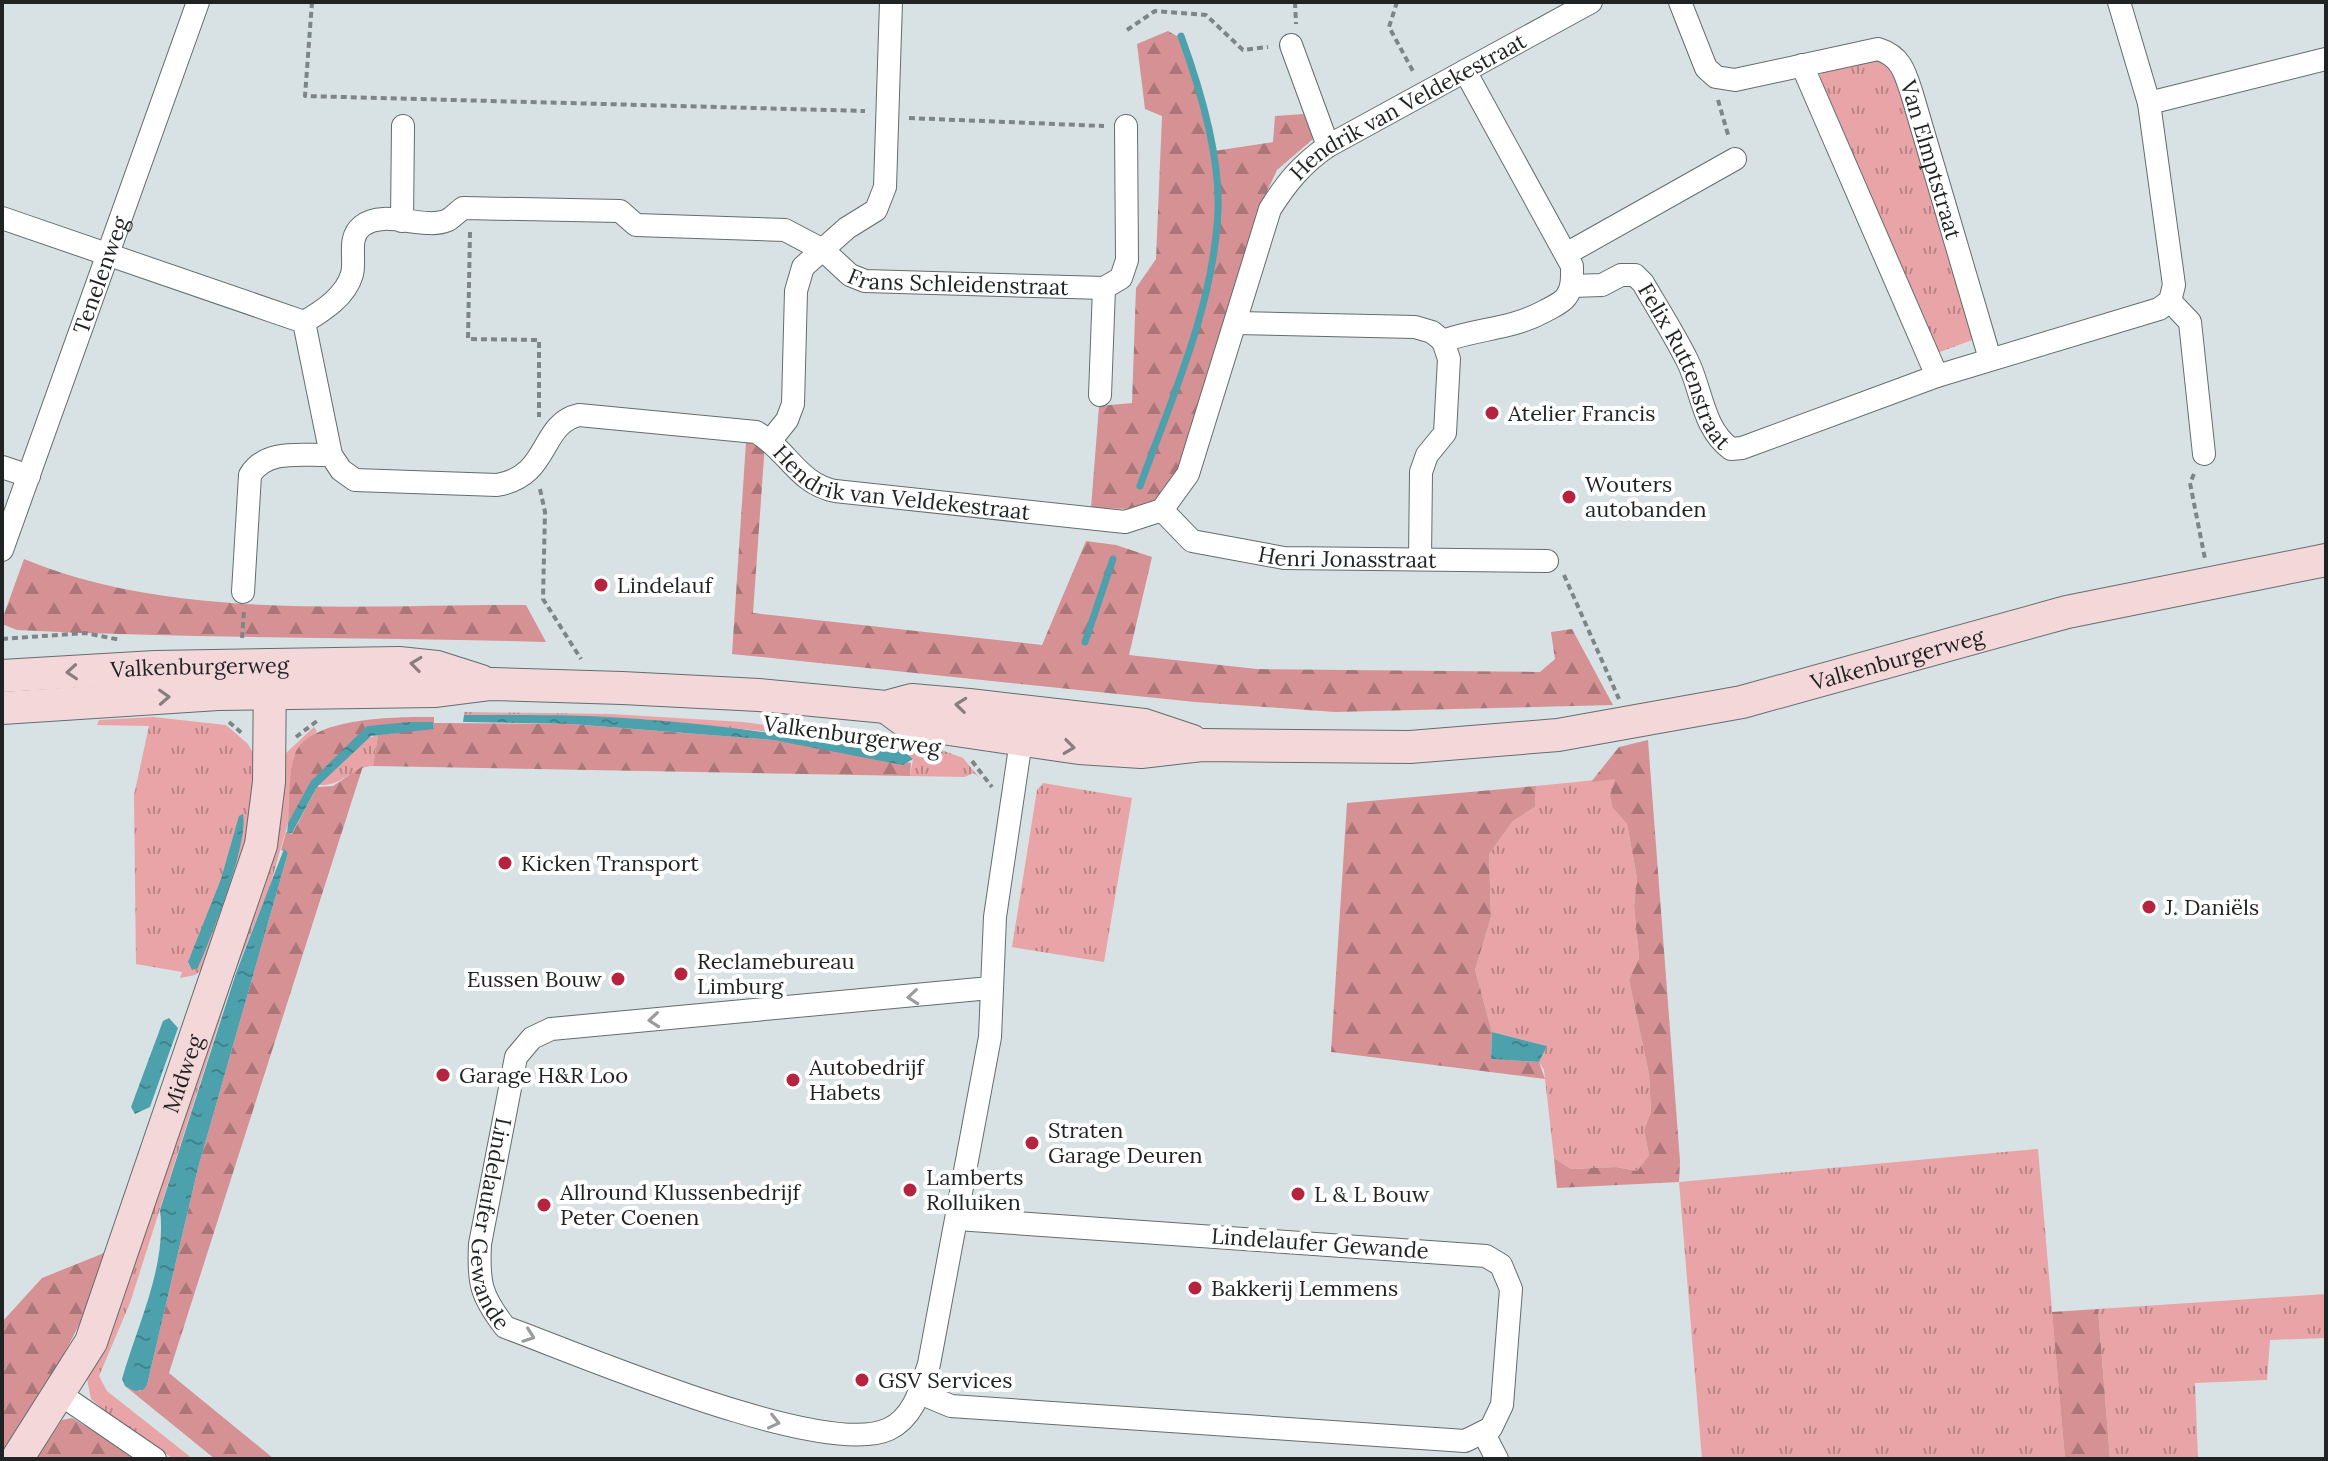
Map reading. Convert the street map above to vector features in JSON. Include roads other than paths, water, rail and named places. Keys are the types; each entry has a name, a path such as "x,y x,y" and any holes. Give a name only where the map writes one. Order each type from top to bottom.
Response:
{"main road":[{"name":"Valkenburgerweg","path":"2,708 156,697 436,691 491,684 759,695 886,707 912,700 1021,740 1144,725 1202,745 1329,748 1453,745 1558,735 1742,702 2067,612 2209,581 2326,560"},
{"name":"Valkenburgerweg","path":"2,676 270,693"},
{"name":"Midweg","path":"17,1459 91,1342 261,845 269,782 270,693"}],"street":[{"name":"Tenelenweg","path":"2,550 198,2"},
{"path":"771,440 787,420 793,404 798,281 803,267 847,228 876,210 885,187 891,2"},
{"name":"Hendrik van Veldekestraat","path":"331,455 341,470 355,480 497,485 514,482 533,467 560,424 579,415 756,432 771,440 805,480 835,491 1125,522 1162,510 1188,474 1270,209 1288,180 1305,162 1328,146 1591,2"},
{"name":"Van Elmptstraat","path":"1680,2 1706,68 1716,77 1735,80 1878,49 1892,53 1903,66 1990,359"},
{"path":"1802,65 1937,376 2159,309 2170,301 2174,285 2149,103 2119,2"},
{"path":"1291,45 1328,146"},
{"path":"2149,103 2326,59"},
{"path":"1443,341 1465,333 1495,331 1522,323 1565,300 1572,286 1572,266 1465,71"},
{"path":"304,322 324,310 341,294 352,274 353,241 359,228 372,221 402,221 403,126"},
{"path":"1100,395 1104,288 1121,278 1127,260 1126,126"},
{"path":"1566,254 1735,159"},
{"name":"Frans Schleidenstraat","path":"402,221 447,221 463,208 620,211 636,225 785,230 823,250 850,275 865,281 1104,288"},
{"path":"2,218 304,322"},
{"name":"Felix Ruttenstraat","path":"1572,286 1602,285 1621,275 1635,275 1643,283 1689,363 1698,399 1722,442 1731,449 1742,448 1937,376"},
{"path":"2170,301 2190,322 2204,454"},
{"path":"243,592 250,475 258,462 272,456 331,455 304,322"},
{"path":"1237,323 1415,327 1432,332 1443,341 1449,359 1445,433 1427,455 1421,472 1420,559"},
{"path":"2,467 29,476"},
{"name":"Henri Jonasstraat","path":"1162,510 1192,541 1284,558 1547,561"},
{"name":"Lindelaufer Gewande","path":"990,988 551,1029 532,1038 516,1057 480,1244 478,1276 485,1302 505,1327 760,1419 825,1434 865,1437 890,1429 908,1414 920,1393 929,1364 990,1037 995,917 1021,740"},
{"name":"Lindelaufer Gewande","path":"957,1219 1486,1256 1501,1265 1511,1289 1502,1405 1496,1421 1484,1434"},
{"path":"920,1393 951,1406 1454,1441 1484,1434 1497,1459"},
{"path":"60,1394 155,1459"}],"water":[{"path":"464,715 618,717 673,722 906,753 913,759 903,765 773,740 571,724 463,722"},
{"path":"433,722 434,729 371,736 317,787 292,833 287,833 288,823 311,781 367,726"},
{"path":"243,814 240,846 228,891 198,968 192,970 188,962 221,879 239,816"},
{"path":"284,849 288,853 198,1168 147,1385 143,1390 135,1391 125,1386 122,1379 155,1274 161,1231 160,1210 236,973"},
{"path":"169,1018 178,1028 150,1107 135,1114 131,1107 163,1021"},
{"path":"1492,1032 1547,1046 1539,1062 1491,1059"}],"waterway":[{"path":"1140,486 1190,351 1215,246 1218,210 1216,166 1202,99 1181,36"},
{"path":"1085,642 1113,559"}],"place":[{"name":"Atelier Francis","path":"1492,413"},
{"name":"Wouters autobanden","path":"1569,497"},
{"name":"Lindelauf","path":"601,585"},
{"name":"Kicken Transport","path":"505,863"},
{"name":"J. Daniëls","path":"2149,907"},
{"name":"Reclamebureau Limburg","path":"681,974"},
{"name":"Eussen Bouw","path":"618,979"},
{"name":"Garage H&R Loo","path":"443,1075"},
{"name":"Autobedrijf Habets","path":"793,1080"},
{"name":"Straten Garage Deuren","path":"1032,1143"},
{"name":"Lamberts Rolluiken","path":"910,1190"},
{"name":"L & L Bouw","path":"1298,1194"},
{"name":"Allround Klussenbedrijf Peter Coenen","path":"544,1205"},
{"name":"Bakkerij Lemmens","path":"1195,1288"},
{"name":"GSV Services","path":"862,1380"}]}
